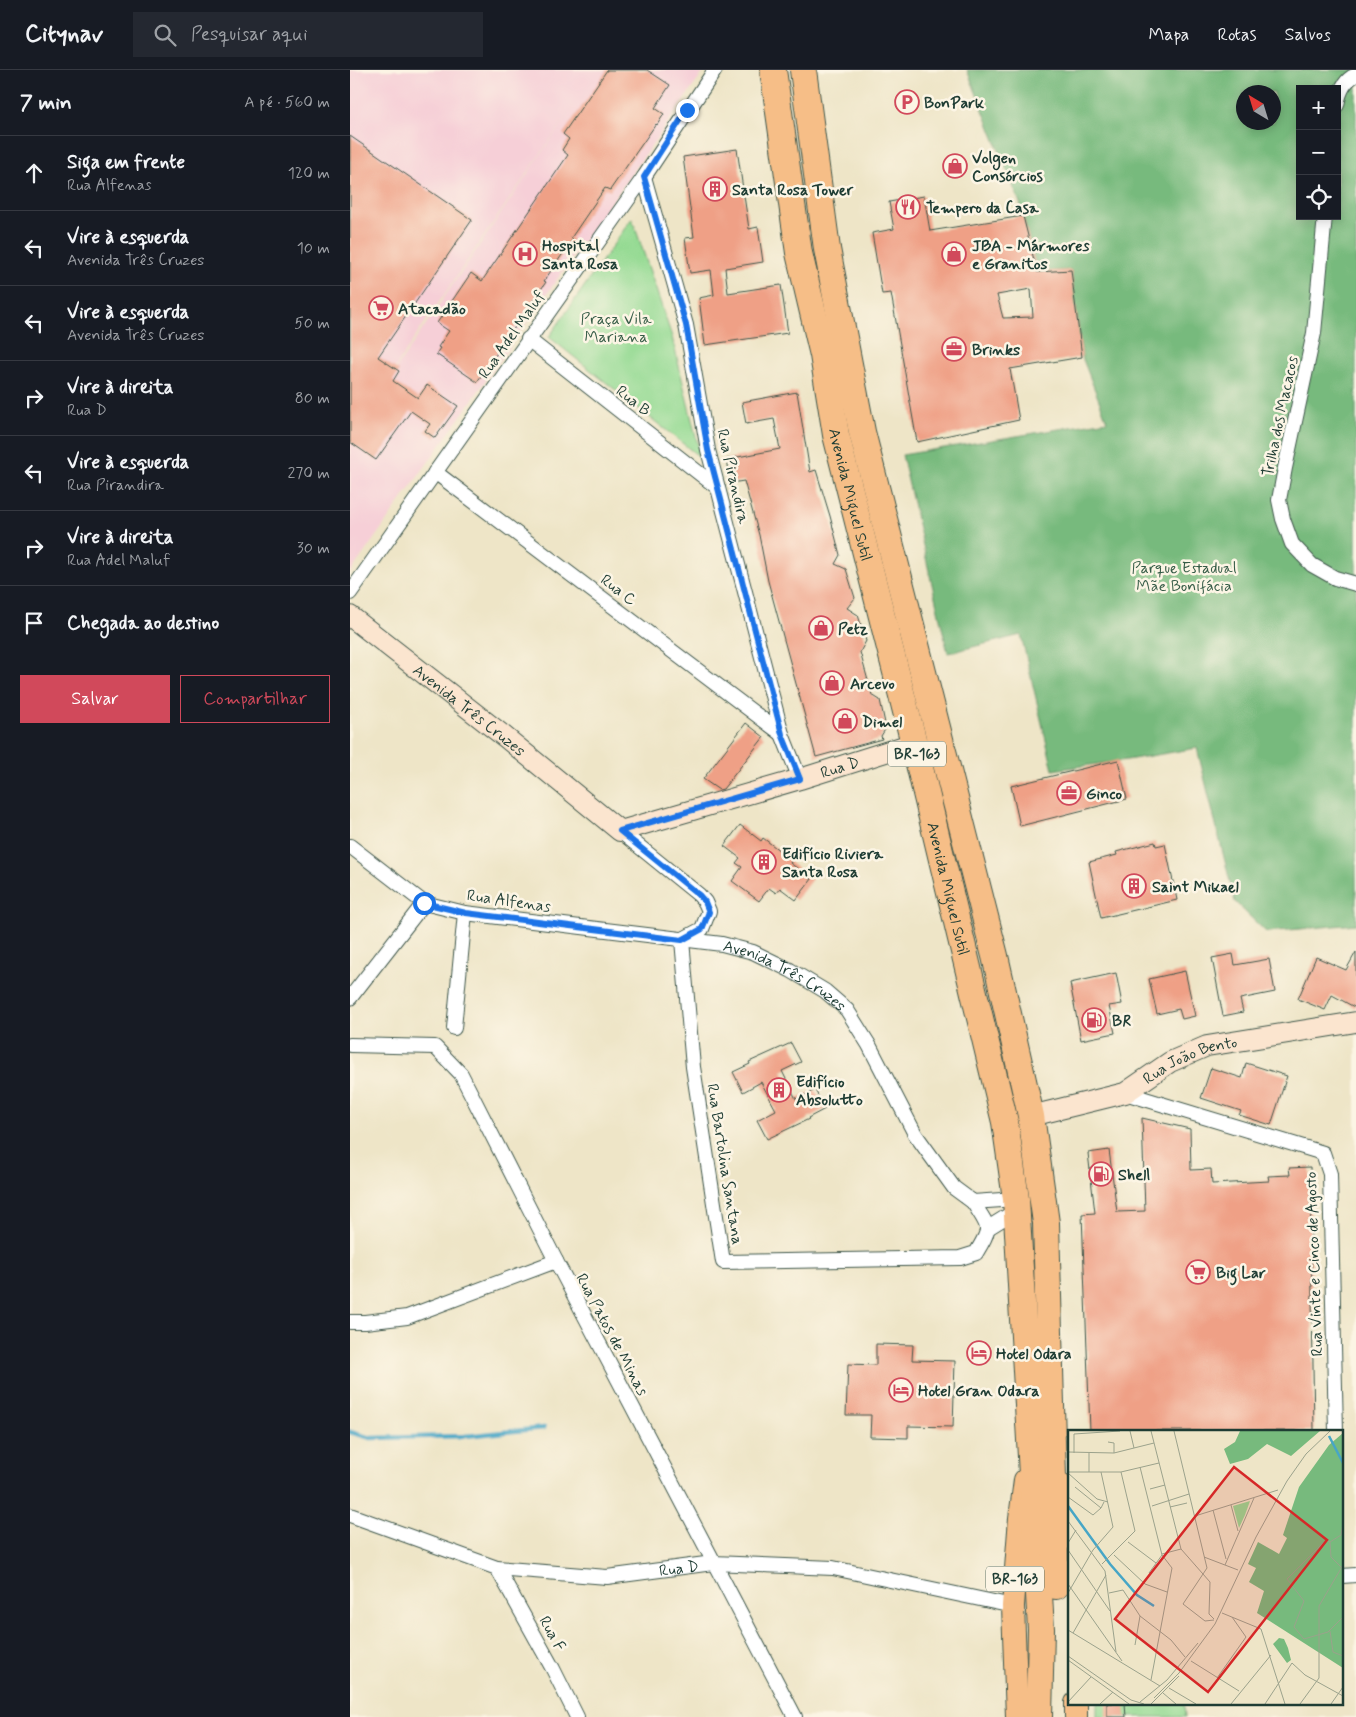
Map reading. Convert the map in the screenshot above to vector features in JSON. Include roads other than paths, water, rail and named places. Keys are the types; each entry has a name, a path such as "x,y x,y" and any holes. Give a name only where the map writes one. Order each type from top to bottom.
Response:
{"highway":[{"name":"Avenida Miguel Sutil","path":"773,70 799,253 823,355 836,435 914,743 1005,1122 1016,1205 1041,1441"},
{"name":"Avenida Miguel Sutil","path":"803,70 827,248 862,432 995,956 1031,1116 1046,1223 1041,1441"},
{"name":"BR-163","path":"1039,1717 1041,1441"},
{"name":"BR-163","path":"1041,1441 1057,1628 1056,1717"}],"main road":[{"name":"Avenida Miguel Sutil","path":"1041,1441 1068,1520"},
{"name":"Avenida Miguel Sutil","path":"1017,1717 1013,1606 1020,1518 1041,1441"},
{"path":"1076,1704 1076,1717"}],"street":[{"name":"Rua Adel Maluf","path":"350,592 644,177 715,70"},
{"path":"1341,91 1351,77 1356,74"},
{"name":"Rua Pirandira","path":"644,177 686,325 708,450 782,734 800,779"},
{"name":"Trilha dos Macacos","path":"1325,220 1314,333 1279,500 1283,519 1292,544 1312,565 1336,578 1356,584"},
{"name":"Rua B","path":"528,339 718,488"},
{"name":"Rua C","path":"435,472 782,734"},
{"name":"Avenida Três Cruzes","path":"350,616 505,737 699,895 705,902 709,912 702,929 682,940"},
{"name":"Rua D","path":"620,831 800,779 914,743"},
{"name":"Rua Alfenas","path":"350,846 424,903 466,913 682,940"},
{"path":"350,998 424,903"},
{"path":"454,1028 466,913"},
{"name":"Avenida Três Cruzes","path":"682,940 722,944 753,952 790,970 825,991 847,1010 869,1045 915,1134 954,1188 973,1202"},
{"name":"Rua Bartolina Santana","path":"682,940 693,1067 723,1262 960,1258 976,1253 987,1235 988,1228"},
{"name":"Rua João Bento","path":"1031,1116 1125,1092 1170,1062 1207,1046 1356,1022"},
{"name":"Rua Patos de Minas","path":"350,1045 435,1047 461,1074 556,1261 795,1717"},
{"name":"Rua Vinte e Cinco de Agosto","path":"1125,1092 1323,1153 1330,1174 1336,1430"},
{"path":"973,1202 1016,1205"},
{"path":"973,1202 988,1228 1016,1205"},
{"path":"350,1322 407,1317 556,1261"},
{"name":"Rua D","path":"350,1515 497,1568 607,1577 713,1563 833,1568 1013,1606"},
{"name":"Rua F","path":"497,1568 553,1669 577,1717"}],"waterway":[{"path":"350,1432 371,1438 465,1436 544,1428"}],"place":[{"name":"BonPark","path":"907,102"},
{"name":"Volgen Consórcios","path":"955,166"},
{"name":"Santa Rosa Tower","path":"715,189"},
{"name":"Tempero da Casa","path":"908,207"},
{"name":"Hospital Santa Rosa","path":"525,254"},
{"name":"JBA - Mármores e Granitos","path":"954,254"},
{"name":"Atacadão","path":"381,308"},
{"name":"Brinks","path":"954,349"},
{"name":"Petz","path":"821,628"},
{"name":"Arcevo","path":"832,683"},
{"name":"Dimel","path":"845,721"},
{"name":"Ginco","path":"1069,793"},
{"name":"Edifício Riviera Santa Rosa","path":"764,862"},
{"name":"Saint Mikael","path":"1134,886"},
{"name":"BR","path":"1094,1020"},
{"name":"Edifício Absolutto","path":"779,1090"},
{"name":"Shell","path":"1101,1174"},
{"name":"Big Lar","path":"1198,1272"},
{"name":"Hotel Odara","path":"979,1353"},
{"name":"Hotel Gran Odara","path":"901,1390"}],"park label":[{"name":"Praça Vila Mariana","path":"616,327"},
{"name":"Parque Estadual Mãe Bonifácia","path":"1184,576"}]}
